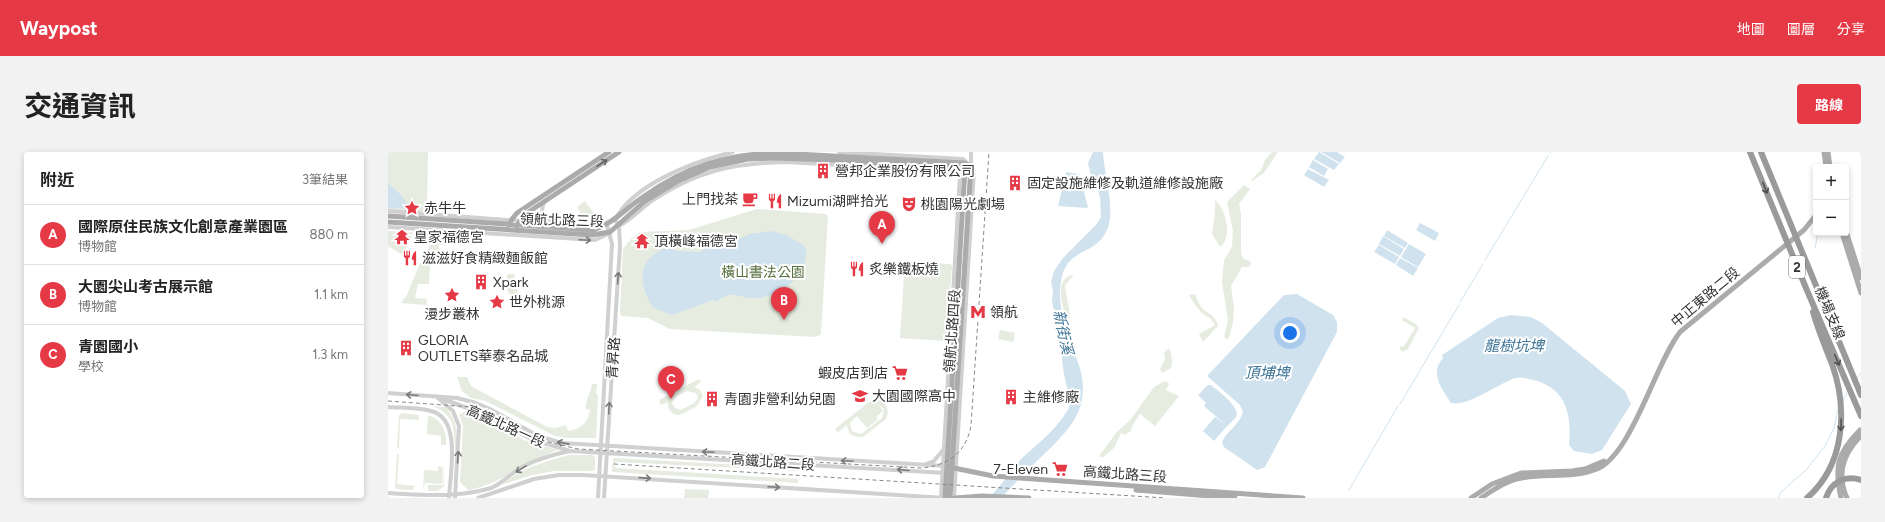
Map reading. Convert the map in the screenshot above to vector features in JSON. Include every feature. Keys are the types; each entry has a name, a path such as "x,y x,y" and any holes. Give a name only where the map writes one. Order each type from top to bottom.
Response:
{"highway":[{"name":"機場支線","path":"1750,152 1861,416"},
{"name":"機場支線","path":"1762,152 1860,390"},
{"path":"1806,288 1816,324 1832,365 1838,391 1840,432 1834,460 1822,482 1807,498"},
{"path":"1802,498 1817,483 1834,460"},
{"path":"1826,498 1830,489 1838,481 1851,479 1861,480"}],"main road":[{"path":"509,230 510,221 520,211 609,152"},
{"path":"517,234 518,222 524,215 619,152"},
{"path":"1828,152 1828,164"},
{"path":"615,220 629,207 658,186 697,167 730,157 751,154 777,153 966,164"},
{"path":"610,232 619,226 645,201 678,180 710,167 748,159 824,159 966,164"},
{"name":"領航北路四段","path":"945,498 949,470 966,164"},
{"name":"領航北路三段","path":"388,216 510,221 593,230 615,220"},
{"name":"中正東路二段","path":"1483,497 1493,490 1520,478 1578,475 1599,468 1610,458 1625,440 1670,346 1680,332 1804,230 1813,219"},
{"name":"領航北路三段","path":"388,222 509,230 517,234 592,235 610,232"},
{"path":"1843,236 1861,293"},
{"path":"1848,236 1861,278"},
{"path":"1841,498 1837,469 1842,452 1861,433"},
{"path":"1847,498 1842,480 1842,468 1850,449 1861,433"},
{"name":"中正東路二段","path":"1471,498 1492,484 1515,475 1537,471 1572,471 1585,469 1610,458"},
{"name":"領航北路四段","path":"949,470 950,498"},
{"name":"高鐵北路三段","path":"949,470 1004,479 1303,498"},
{"name":"高鐵北路三段","path":"1030,480 1235,498"},
{"path":"955,498 988,496 1029,498"},
{"path":"1257,498 1272,496"},
{"path":"945,498 950,498"}],"street":[{"path":"733,152 694,163 650,186 619,211 615,220 619,226 671,188 690,179 726,166 756,162 785,162 959,173 966,164 971,152"},
{"path":"839,152 966,164"},
{"path":"964,153 966,164"},
{"name":"領航北路四段","path":"941,498 949,470 974,170 966,164"},
{"name":"領航北路四段","path":"955,498 943,450 959,173"},
{"path":"546,200 542,208 542,212 544,217 551,222"},
{"name":"領航北路三段","path":"388,212 510,221"},
{"name":"領航北路三段","path":"518,222 551,222 604,226"},
{"name":"青昇路","path":"598,498 612,244 610,232 604,226"},
{"name":"青昇路","path":"604,498 620,246 619,226"},
{"name":"領航北路三段","path":"388,227 517,234"},
{"name":"高鐵北路一段","path":"388,393 457,398 476,403 490,409 538,436 562,443 602,446"},
{"name":"高鐵北路一段","path":"436,397 489,416 531,439 570,451 601,452"},
{"name":"高鐵北路一段","path":"436,397 453,411 459,426 455,497"},
{"name":"高鐵北路一段","path":"388,407 432,411 447,422 452,435 450,497"},
{"name":"高鐵北路二段","path":"602,446 920,465 949,470"},
{"path":"920,465 934,461 943,450"},
{"path":"388,493 455,497 491,487 524,466 554,454 570,451"},
{"name":"高鐵北路二段","path":"601,452 949,470"},
{"path":"478,498 534,478 559,475 606,475"},
{"name":"高鐵北路二段","path":"606,475 945,498"}],"green space":[{"path":"388,152 428,152 427,210 425,212 388,210"},
{"path":"1272,152 1278,152 1264,173 1252,181 1251,180 1261,170 1265,160"},
{"path":"1244,185 1250,189 1239,204 1241,213 1241,254 1244,259 1250,261 1251,264 1249,267 1242,267 1231,286 1234,308 1233,323 1228,340 1224,337 1228,320 1222,282 1224,260 1232,247 1233,231 1227,202"},
{"path":"1215,200 1219,204 1225,216 1227,230 1224,243 1220,247 1212,234"},
{"path":"585,201 597,218 585,220 577,207"},
{"name":"橫山書法公園","path":"757,209 826,214 828,216 821,334 816,337 670,329 648,318 622,316 620,314 623,249 630,240 640,232 689,230"},
{"path":"388,231 413,232 403,255 388,246"},
{"path":"443,236 445,236 445,242 449,245 439,245 437,261 422,260 432,242 443,243"},
{"path":"905,261 950,264 952,266 946,341 900,338"},
{"path":"420,263 430,263 429,284 418,284 415,298 427,299 426,305 401,303 407,295"},
{"path":"508,274 514,274 519,298 518,309 510,309 510,295 504,283"},
{"path":"1074,274 1065,286 1070,315 1069,320 1065,322 1061,287 1065,279"},
{"path":"1195,294 1203,309 1214,318 1218,326 1203,342 1199,334 1215,325 1210,318 1204,315 1189,295"},
{"path":"1403,317 1416,324 1419,328 1408,349 1402,352 1399,347 1404,346 1415,328 1402,320"},
{"path":"1000,330 1015,333 1013,342 998,339"},
{"path":"1169,348 1172,358 1171,368 1162,373 1160,369 1165,359 1164,353"},
{"path":"457,377 467,377 471,386 547,427 555,428 566,425 568,431 577,429 586,422 590,410 586,409 587,400 592,384 597,384 596,394 598,395 596,438 568,438 555,436 486,401 471,398 462,391"},
{"path":"699,379 701,382 694,387 700,390 703,396 697,406 680,415 671,412 668,407 668,402 661,405 659,400","holes":["687,391 696,393 698,398 694,403 681,410 675,408 672,403 674,398"]},
{"path":"1165,381 1169,383 1166,390 1179,396 1155,426 1140,414 1132,426 1131,431 1125,435 1121,433 1114,448 1103,457 1100,457 1099,456 1116,433 1131,419 1154,387"},
{"path":"879,394 881,397 878,400 884,403 887,407 888,413 886,419 863,437 856,437 852,435 847,425 838,432 835,429","holes":["878,404 884,409 882,418 861,434 852,431 850,423 857,416 867,428 878,419 876,417 883,411"]},
{"path":"432,406 445,407 453,418 457,441 456,454 453,426 450,420 441,410"},
{"path":"467,410 484,417 524,440 558,450 492,483 468,490 460,482 463,426 459,415"},
{"path":"402,413 419,415 419,420 400,419 399,448 397,448 399,415"},
{"path":"428,415 437,420 443,427 446,435 446,445 441,445 441,436 427,434"},
{"path":"397,454 399,455 397,484 415,486 413,490 396,489 395,487"},
{"path":"570,455 593,455 595,458 595,469 593,471 554,471 532,475 501,485 517,474 534,466"},
{"path":"613,458 798,468 798,471 616,462 614,465 616,468 798,479 798,483 612,472"},
{"path":"438,466 443,467 442,484 425,483 423,490 424,470 438,471"},
{"path":"444,466 444,486 438,491 429,491 427,485 443,485"},
{"path":"685,489 709,490 708,498 684,498"}],"water":[{"name":"新街溪","path":"1093,152 1103,152 1110,202 1109,222 1102,239 1069,262 1064,270 1060,288 1061,310 1067,338 1075,355 1081,375 1083,390 1081,403 1076,416 1060,438 1001,498 989,498 1015,468 1019,461 1056,426 1068,410 1072,401 1064,375 1062,349 1052,301 1053,291 1051,282 1054,271 1063,258 1096,225 1101,217 1100,197 1088,163"},
{"path":"1319,152 1339,164 1334,170 1314,159"},
{"path":"1321,152 1337,152 1345,157 1340,163"},
{"path":"1313,160 1328,169 1324,176 1309,167"},
{"path":"1308,169 1329,180 1324,187 1304,175"},
{"path":"1066,172 1079,174 1088,207 1087,208 1058,206"},
{"path":"388,183 400,194 411,209 388,208"},
{"path":"1420,223 1439,233 1435,241 1416,230"},
{"path":"1387,230 1408,243 1405,248 1384,236"},
{"path":"771,231 786,235 805,246 806,256 804,265 794,281 786,287 768,296 759,298 729,295 715,302 713,300 672,315 652,307 647,297 642,280 645,265 650,258 658,252 668,247 677,251 699,252 719,240 729,238 737,240 750,234"},
{"path":"1383,236 1404,249 1400,256 1379,244"},
{"path":"1409,244 1426,254 1418,267 1401,257"},
{"path":"1379,245 1399,257 1395,264 1374,252"},
{"path":"1400,258 1418,268 1413,276 1396,265"},
{"name":"頂埔埤","path":"1297,294 1333,315 1337,322 1337,332 1265,467 1257,470 1224,447 1222,442 1239,420 1243,412 1240,405 1207,376 1284,295"},
{"name":"龍樹坑埤","path":"1511,315 1531,317 1542,323 1625,391 1631,404 1602,450 1592,454 1574,451 1569,445 1570,435 1568,415 1561,398 1547,385 1537,381 1516,378 1475,398 1458,403 1451,403 1438,381 1437,370 1443,358 1442,355 1498,318"},
{"path":"1208,385 1211,385 1223,395 1232,404 1237,413 1236,417 1227,426 1204,406 1206,403 1198,395"},
{"path":"1215,417 1227,426 1214,441 1203,431"}],"waterway":[{"path":"1485,260 1548,156"},
{"path":"1815,248 1817,236"},
{"path":"1460,302 1483,264"},
{"path":"1400,404 1459,305"},
{"path":"1857,378 1861,373"},
{"path":"1843,400 1847,393"},
{"path":"1349,490 1398,406"},
{"path":"1778,498 1781,492 1806,470 1825,446 1834,428 1838,410"}],"railway":[{"path":"388,401 471,407 494,415 536,439 578,449 921,468 930,467 947,461 960,451 965,444 971,426 989,152"},
{"path":"614,464 1166,498"}],"place":[{"name":"營邦企業股份有限公司","path":"823,171"},
{"name":"固定設施維修及軌道維修設施廠","path":"1015,183"},
{"name":"上門找茶","path":"750,199"},
{"name":"Mizumi湖畔拾光","path":"775,201"},
{"name":"桃園陽光劇場","path":"909,204"},
{"name":"赤牛牛","path":"412,208"},
{"name":"皇家福德宮","path":"402,237"},
{"name":"頂橫峰福德宮","path":"642,241"},
{"name":"國際原住民族文化創意產業園區","path":"882,244"},
{"name":"滋滋好食精緻麵飯館","path":"410,258"},
{"name":"炙樂鐵板燒","path":"857,269"},
{"name":"Xpark","path":"481,282"},
{"name":"漫步叢林","path":"452,295"},
{"name":"世外桃源","path":"497,302"},
{"name":"領航","path":"978,312"},
{"name":"大園尖山考古展示館","path":"784,320"},
{"name":"GLORIA OUTLETS華泰名品城","path":"406,348"},
{"name":"蝦皮店到店","path":"900,373"},
{"name":"大園國際高中","path":"860,396"},
{"name":"主維修廠","path":"1011,397"},
{"name":"青園國小","path":"671,399"},
{"name":"青園非營利幼兒園","path":"712,399"},
{"name":"7-Eleven","path":"1060,469"}]}
